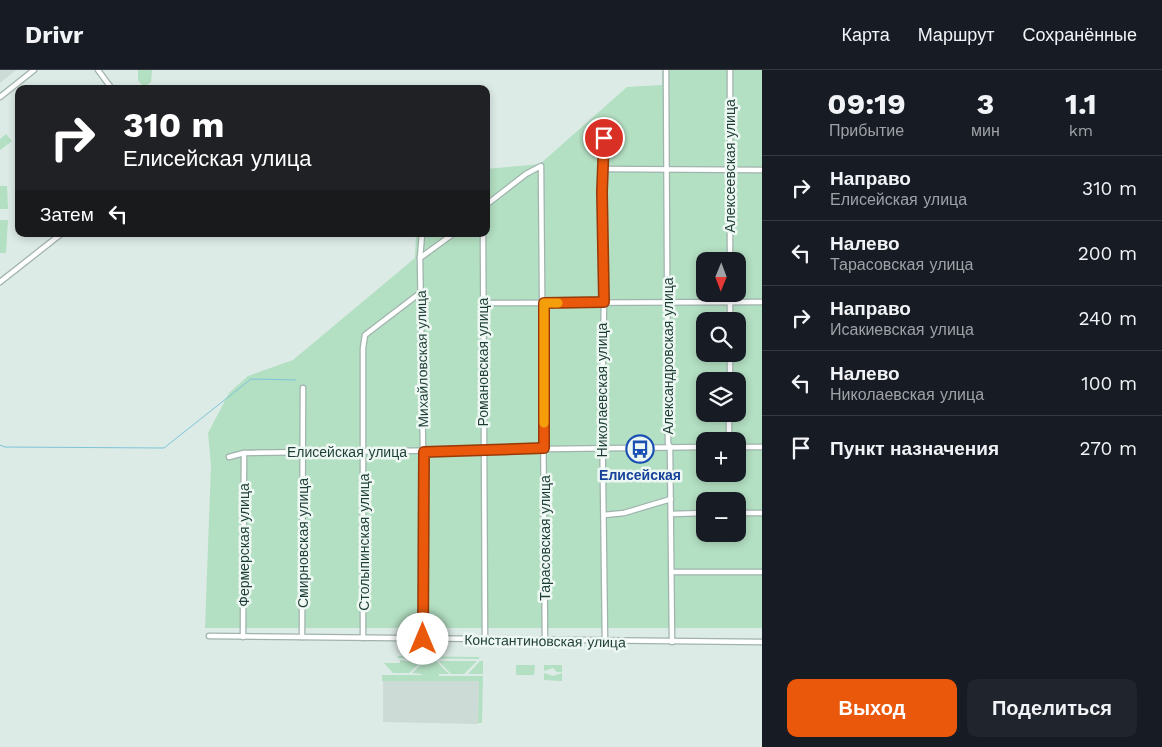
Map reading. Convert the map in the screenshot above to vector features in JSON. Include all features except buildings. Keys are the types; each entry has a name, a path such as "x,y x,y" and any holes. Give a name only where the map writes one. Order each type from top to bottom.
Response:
{"street":[{"path":"15,85 34,70"},
{"path":"98,70 109,85"},
{"name":"Александровская улица","path":"666,70 668,443 670,447 672,642"},
{"name":"Алексеевская улица","path":"730,70 730,252"},
{"path":"0,97 15,85"},
{"name":"Николаевская улица","path":"604,138 602,402 605,642"},
{"name":"Тарасовская улица","path":"490,202 526,174 541,166 544,303 545,641"},
{"path":"603,169 762,170"},
{"path":"0,282 57,237"},
{"path":"420,258 422,237"},
{"path":"420,258 449,237"},
{"name":"Романовская улица","path":"483,237 485,640"},
{"name":"Михайловская улица","path":"420,258 424,452 423,639"},
{"name":"Столыпинская улица","path":"364,638 362,376 366,334 420,293"},
{"path":"484,303 696,302"},
{"path":"730,302 730,312"},
{"path":"746,302 762,302"},
{"name":"Смирновская улица","path":"302,637 303,388"},
{"name":"Елисейская улица","path":"229,457 244,453 696,447"},
{"path":"746,447 762,447"},
{"name":"Фермерская улица","path":"243,637 244,453"},
{"path":"604,515 624,513 671,499"},
{"path":"746,513 762,512"},
{"path":"671,514 696,513"},
{"path":"672,572 762,572"},
{"name":"Константиновская улица","path":"209,636 605,642 762,642"}],"shaded area":[{"path":"0,70 16,70 0,83"},
{"path":"383,680 479,681 478,724 383,722"}],"green space":[{"path":"138,70 152,70 151,82 148,85 142,85 138,80"},
{"path":"662,70 762,70 762,628 205,628 211,465 208,433 229,393 248,376 293,360 415,258 416,237 490,237 490,169 540,164 627,87 662,85"},
{"path":"6,134 12,141 0,150 0,139"},
{"path":"0,186 7,186 8,209 0,209"},
{"path":"0,220 8,220 6,253 0,253"},
{"path":"398,656 479,657 479,659 398,658"},
{"path":"400,660 417,663 417,660 422,661 409,673 393,673 384,663 400,663"},
{"path":"425,661 436,661 449,674 439,674 439,676 483,676 482,723 478,723 479,681 382,681 382,675 422,675 412,673"},
{"path":"439,661 477,661 464,674 451,674"},
{"path":"480,661 483,661 483,674 468,674"},
{"path":"516,665 535,665 534,675 516,675"},
{"path":"544,665 562,665 562,672 557,672 553,668 544,671"},
{"path":"544,673 553,676 562,673 562,681 544,680"}],"waterway":[{"path":"0,445 5,447 164,448 251,379 296,380"}],"slow traffic":[{"path":"544,423 544,303 558,303"}],"place":[{"name":"Елисейская","path":"640,449"}],"route":[{"path":"423,639 424,452 544,448 544,303 604,302 602,192 604,138"}]}
